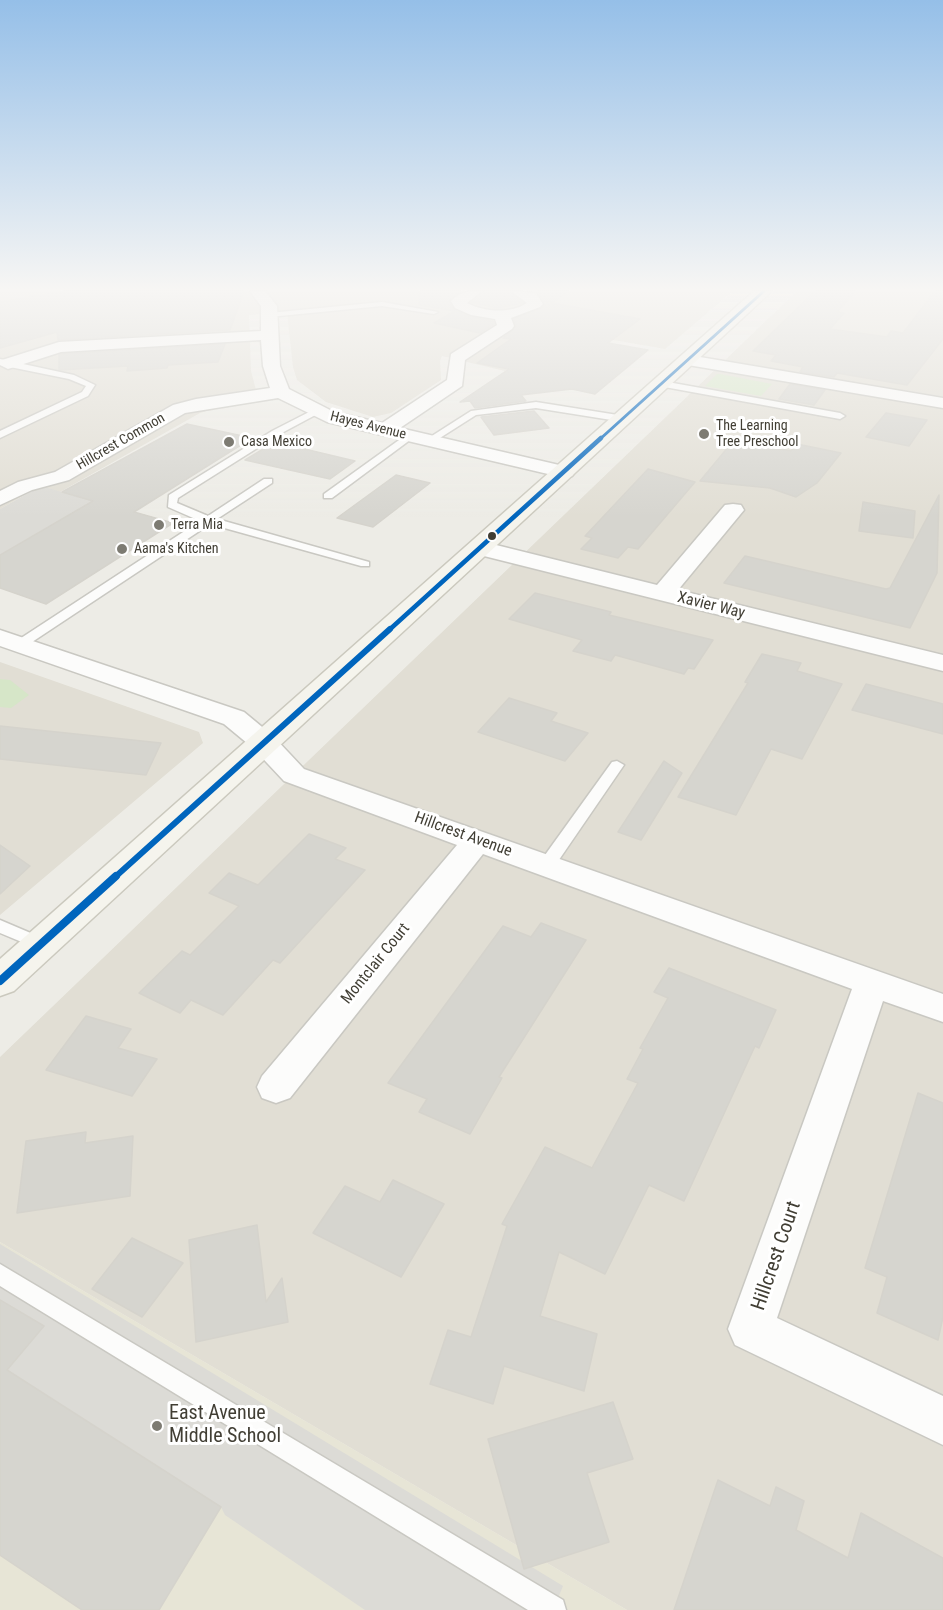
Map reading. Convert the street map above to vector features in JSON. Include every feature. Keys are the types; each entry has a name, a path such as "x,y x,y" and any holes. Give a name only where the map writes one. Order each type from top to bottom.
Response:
{"main road":[{"path":"0,981 681,366"}],"street":[{"path":"273,366 274,376 282,392"},
{"path":"383,431 456,382 457,366"},
{"path":"725,366 943,402"},
{"name":"Hayes Avenue","path":"282,392 316,412 383,431 565,472"},
{"name":"Hillcrest Common","path":"0,499 25,486 62,476 180,409 196,404 282,392"},
{"path":"662,594 733,510"},
{"name":"Xavier Way","path":"480,548 943,663"},
{"name":"Hillcrest Avenue","path":"10,642 234,718 263,742 294,775 943,1008"},
{"name":"Montclair Court","path":"276,1087 477,841"},
{"name":"Hillcrest Court","path":"872,982 751,1329 943,1421"}],"lane":[{"path":"0,435 86,394 91,385 71,377 19,366"},
{"path":"662,384 840,416"},
{"path":"429,441 474,413 536,405 624,419"},
{"path":"316,412 275,433 173,497 172,505 208,520 365,564"},
{"path":"328,496 410,437"},
{"path":"10,642 268,481"},
{"path":"546,866 617,765"},
{"path":"0,926 41,944"},
{"path":"0,1274 553,1610"}],"shaded area":[{"path":"0,366 251,366 256,390 231,404 200,413 60,492 41,486 0,509"},
{"path":"440,366 441,380 391,413 373,417 326,402 297,380 293,367"},
{"path":"485,366 512,366 505,371"},
{"path":"719,366 943,366 943,1610 627,1610 0,1242 0,1057"},
{"path":"41,486 93,501 0,555 0,509"},
{"path":"0,662 199,732 203,743 0,915"},
{"name":"East Avenue Middle School","path":"0,1242 627,1610 0,1610"},
{"path":"0,1244 563,1586 553,1610 365,1610 225,1515 221,1507 7,1370 43,1326 0,1300"}],"green space":[{"path":"717,374 772,384 761,396 705,386"},
{"path":"0,679 10,680 29,695 11,708 0,707"}],"building":[{"path":"59,366 126,366 59,370"},
{"path":"128,366 168,366 167,368 127,371"},
{"path":"494,366 629,366 595,394 572,389 521,395 526,401 475,408 470,401 460,402 509,369"},
{"path":"798,366 922,366 907,385 837,373 834,377 800,372 803,367"},
{"path":"790,384 825,390 814,405 779,399"},
{"path":"534,411 549,428 494,435 481,417"},
{"path":"886,413 927,420 909,446 866,437"},
{"path":"187,424 252,438 134,512 173,523 46,604 0,588 0,555 93,501 62,492"},
{"path":"734,440 791,451 797,444 841,453 817,483 796,497 770,488 700,481"},
{"path":"275,442 355,461 330,479 245,460"},
{"path":"648,469 695,482 638,549 628,547 618,558 581,549 592,538 585,536"},
{"path":"396,475 430,483 373,527 337,518"},
{"path":"939,495 937,573 910,628 724,583 745,556 886,589 890,588"},
{"path":"863,502 915,511 913,538 859,531"},
{"path":"535,593 611,612 609,615 713,640 694,669 688,668 684,674 615,655 611,661 573,651 582,640 509,619"},
{"path":"762,654 801,663 797,671 842,684 802,759 771,749 736,815 678,797 748,683 745,682"},
{"path":"866,684 943,704 943,734 852,710"},
{"path":"509,698 557,713 551,721 588,733 565,761 478,732"},
{"path":"0,726 161,743 146,775 0,759"},
{"path":"664,761 682,773 641,840 618,832"},
{"path":"309,834 346,848 335,859 365,870 280,963 273,960 223,1015 191,1000 180,1013 139,993 182,951 190,955 239,906 209,893 229,873 258,885"},
{"path":"0,845 30,866 0,894"},
{"path":"541,923 586,940 499,1077 502,1078 470,1134 419,1112 427,1099 388,1083 503,926 531,937"},
{"path":"669,968 776,1010 759,1048 755,1046 684,1201 649,1185 605,1274 559,1252 540,1316 597,1334 584,1391 504,1366 493,1404 430,1384 448,1330 471,1337 507,1226 502,1224 545,1147 592,1168 638,1083 627,1079 643,1049 640,1048 668,998 654,992"},
{"path":"86,1016 131,1029 118,1048 157,1059 132,1096 46,1070"},
{"path":"918,1093 943,1103 943,1317 938,1340 877,1313 887,1277 865,1268"},
{"path":"86,1132 85,1143 133,1136 130,1196 17,1213 26,1141"},
{"path":"393,1180 444,1204 401,1277 313,1233 345,1186 380,1202"},
{"path":"257,1225 266,1302 282,1278 288,1322 196,1342 189,1240"},
{"path":"132,1238 183,1263 142,1317 92,1289"},
{"path":"0,1300 44,1326 7,1370 221,1507 159,1610 82,1610 0,1555"},
{"path":"613,1402 633,1459 587,1473 609,1542 524,1569 488,1439"},
{"path":"718,1480 770,1506 776,1487 804,1501 796,1530 848,1558 861,1513 943,1558 943,1610 674,1610"}],"transit line":[{"path":"0,981 681,366"}],"place":[{"name":"The Learning Tree Preschool","path":"704,434"},
{"name":"Casa Mexico","path":"229,442"},
{"name":"Terra Mia","path":"159,525"},
{"name":"Aama's Kitchen","path":"122,549"},
{"name":"East Avenue Middle School","path":"157,1426"}]}
